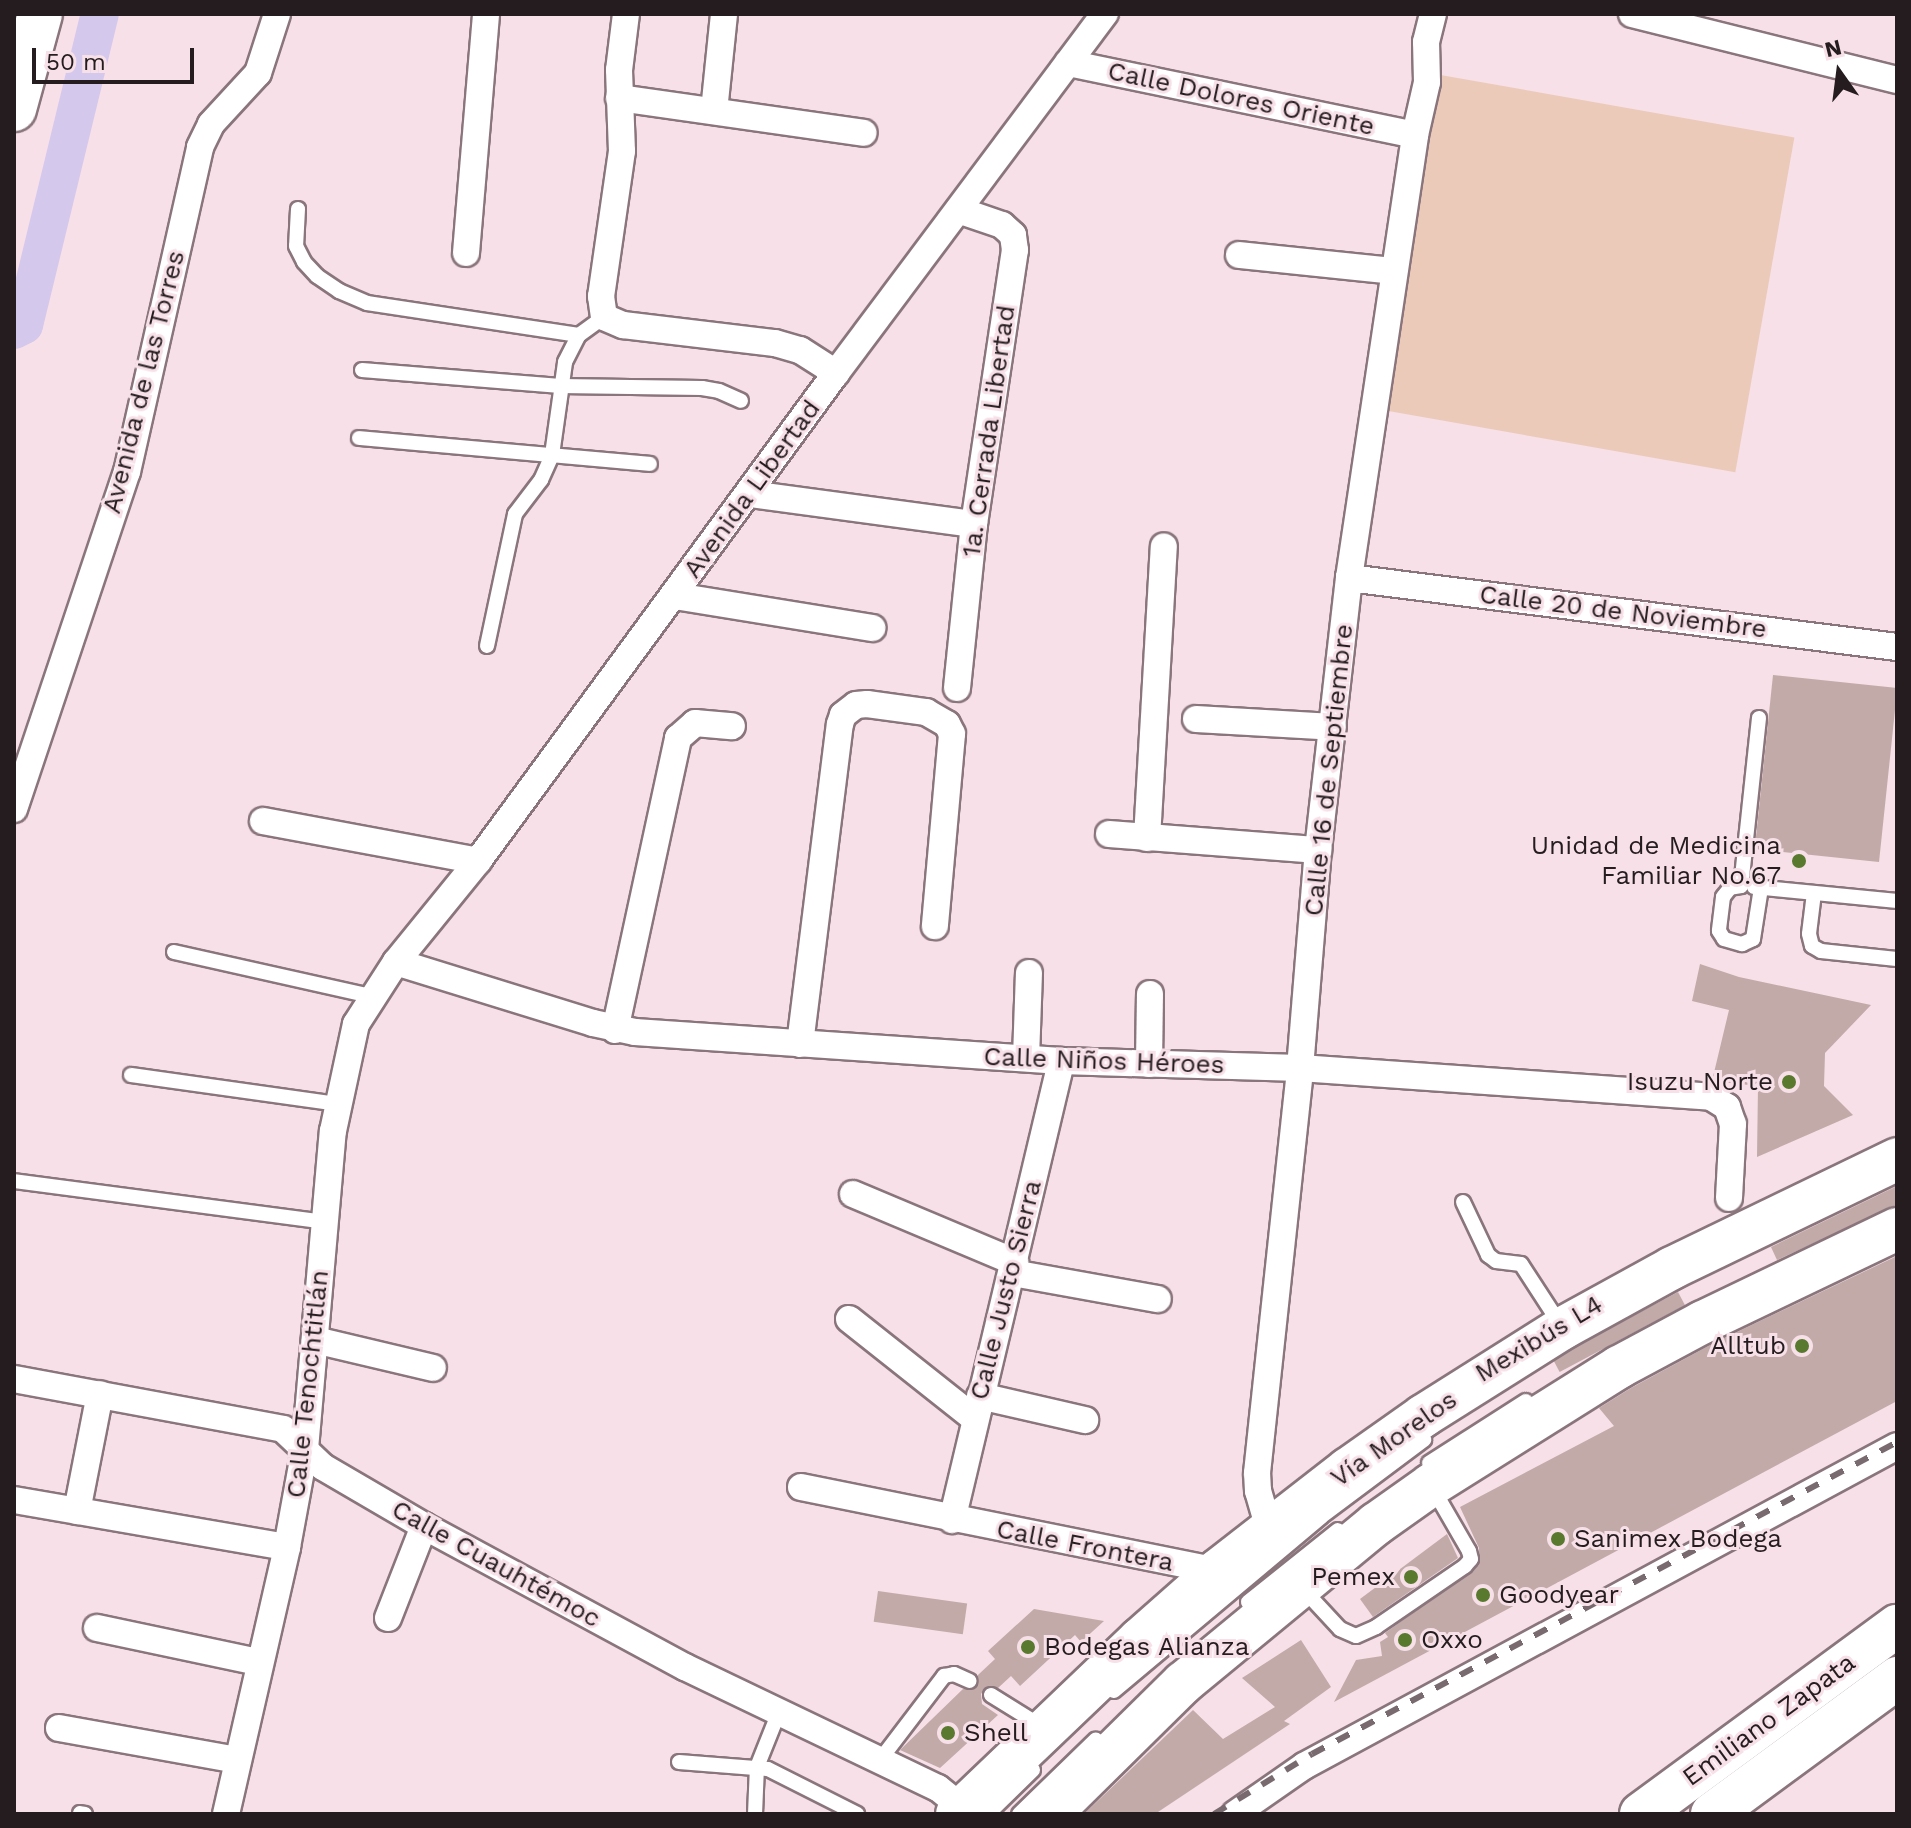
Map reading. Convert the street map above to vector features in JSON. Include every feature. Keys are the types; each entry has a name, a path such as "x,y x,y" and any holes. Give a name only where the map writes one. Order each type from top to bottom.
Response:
{"highway":[{"path":"14,109 40,14"}],"main road":[{"name":"Vía Morelos","path":"969,1812 1043,1745 1217,1571 1423,1416 1563,1328 1672,1268 1897,1159"},
{"path":"1050,1814 1183,1683 1422,1480 1703,1322 1897,1229"},
{"name":"Emiliano Zapata","path":"1641,1814 1897,1626"},
{"name":"Emiliano Zapata","path":"1712,1814 1897,1678"}],"street":[{"name":"Avenida de las Torres","path":"14,809 127,472 200,147 211,124 258,73 277,14"},
{"path":"466,253 486,14"},
{"path":"626,14 619,98 622,151 601,296 604,317 623,325 775,343 800,350 836,373"},
{"path":"714,111 724,14"},
{"name":"Avenida Libertad","path":"396,962 478,861 751,494 836,373 1105,14"},
{"name":"Calle 16 de Septiembre","path":"1269,1529 1258,1491 1257,1473 1300,1068 1318,850 1349,578 1415,135 1427,82 1426,42 1433,14"},
{"path":"1632,14 1897,80"},
{"name":"Calle Dolores Oriente","path":"1068,63 1415,135"},
{"path":"619,98 864,133"},
{"name":"1a. Cerrada Libertad","path":"957,688 974,524 1015,250 1013,235 1002,225 958,210"},
{"path":"1239,255 1394,271"},
{"path":"751,494 974,524"},
{"path":"1147,838 1164,546"},
{"name":"Calle 20 de Noviembre","path":"1349,578 1897,647"},
{"path":"675,596 872,628"},
{"path":"800,1044 840,724 843,715 856,705 926,712 947,724 952,734 935,926"},
{"path":"1196,719 1333,727"},
{"path":"615,1030 678,738 695,723 732,726"},
{"path":"263,821 478,861"},
{"path":"1109,834 1318,850"},
{"name":"Calle Niños Héroes","path":"396,962 615,1030 1061,1061 1300,1068 1711,1097 1727,1107 1733,1124 1729,1198"},
{"name":"Calle Tenochtitlán","path":"226,1814 287,1547 305,1449 337,1104 350,1041 371,996 396,962"},
{"path":"1026,1058 1029,973"},
{"path":"1149,1064 1150,994"},
{"name":"Calle Justo Sierra","path":"952,1520 1061,1061"},
{"path":"853,1194 1014,1267 1158,1299"},
{"path":"849,1319 977,1407 1085,1420"},
{"path":"315,1340 433,1368"},
{"name":"Calle Cuauhtémoc","path":"14,1379 283,1429 323,1467 424,1526 685,1667 938,1788 969,1812"},
{"path":"77,1511 100,1394"},
{"path":"1235,1814 1304,1766 1897,1446"},
{"name":"Calle Frontera","path":"801,1487 952,1520 1217,1571"},
{"path":"14,1500 287,1547"},
{"path":"388,1618 424,1526"},
{"path":"97,1628 259,1662"},
{"path":"59,1728 237,1760"}],"lane":[{"path":"298,209 296,246 317,276 339,291 367,303 579,335"},
{"path":"487,646 515,514 541,480 552,455 565,362 579,335 604,317"},
{"path":"362,370 560,386 702,388 719,391 741,401"},
{"path":"359,438 650,464"},
{"path":"1741,886 1759,718"},
{"path":"1761,888 1755,934 1750,942 1727,941 1719,931 1723,897 1730,888 1741,886 1897,901"},
{"path":"1814,893 1809,934 1816,949 1897,959"},
{"path":"174,952 371,996"},
{"path":"131,1075 337,1104"},
{"path":"14,1181 325,1222"},
{"path":"1463,1202 1488,1255 1496,1261 1521,1264 1563,1328"},
{"name":"Mexibús L4","path":"1591,1365 1763,1276"},
{"name":"Mexibús L4","path":"1422,1480 1543,1392"},
{"path":"1105,1699 1321,1517 1436,1431"},
{"path":"1299,1585 1340,1629 1356,1636 1376,1627 1465,1566 1471,1559 1469,1551 1422,1480"},
{"path":"1230,1617 1352,1519"},
{"path":"880,1760 944,1676 954,1674 970,1681"},
{"path":"991,1695 1043,1745"},
{"path":"755,1814 757,1767 779,1712"},
{"path":"1019,1814 1113,1723"},
{"path":"679,1762 768,1769 857,1814"}],"shaded area":[{"path":"1429,73 1794,137 1735,472 1370,408"}],"building":[{"path":"1773,675 1897,688 1879,862 1755,849"},
{"path":"1700,964 1739,977 1871,1005 1825,1053 1824,1086 1853,1115 1757,1157 1758,1086 1712,1081 1729,1010 1692,1001"},
{"path":"1897,1186 1897,1205 1777,1260 1771,1247"},
{"path":"1897,1256 1897,1401 1334,1702 1356,1660 1382,1656 1380,1642 1388,1637 1385,1633 1479,1565 1479,1548 1460,1507 1614,1426 1599,1408 1631,1388 1714,1343"},
{"path":"1678,1292 1685,1305 1560,1372 1553,1359"},
{"name":"Pemex","path":"1447,1534 1458,1558 1373,1617 1360,1599"},
{"path":"878,1591 967,1604 963,1634 874,1622"},
{"path":"1034,1609 1104,1621 1081,1642 1075,1635 1020,1686 1011,1676 998,1688 986,1687 981,1694 982,1704 998,1715 940,1768 900,1750 963,1689 976,1688 978,1675 995,1659 988,1651"},
{"path":"1301,1640 1331,1687 1284,1721 1290,1724 1155,1814 1084,1814 1193,1710 1223,1739 1275,1707 1242,1678"}],"waterway":[{"path":"14,330 24,325 100,14"}],"railway":[{"path":"1214,1814 1312,1754 1897,1442"}],"place":[{"name":"Unidad de Medicina Familiar No.67","path":"1799,861"},
{"name":"Isuzu Norte","path":"1789,1082"},
{"name":"Alltub","path":"1802,1346"},
{"name":"Sanimex Bodega","path":"1558,1539"},
{"name":"Pemex","path":"1411,1577"},
{"name":"Goodyear","path":"1483,1595"},
{"name":"Oxxo","path":"1405,1640"},
{"name":"Bodegas Alianza","path":"1028,1647"},
{"name":"Shell","path":"948,1733"}]}
